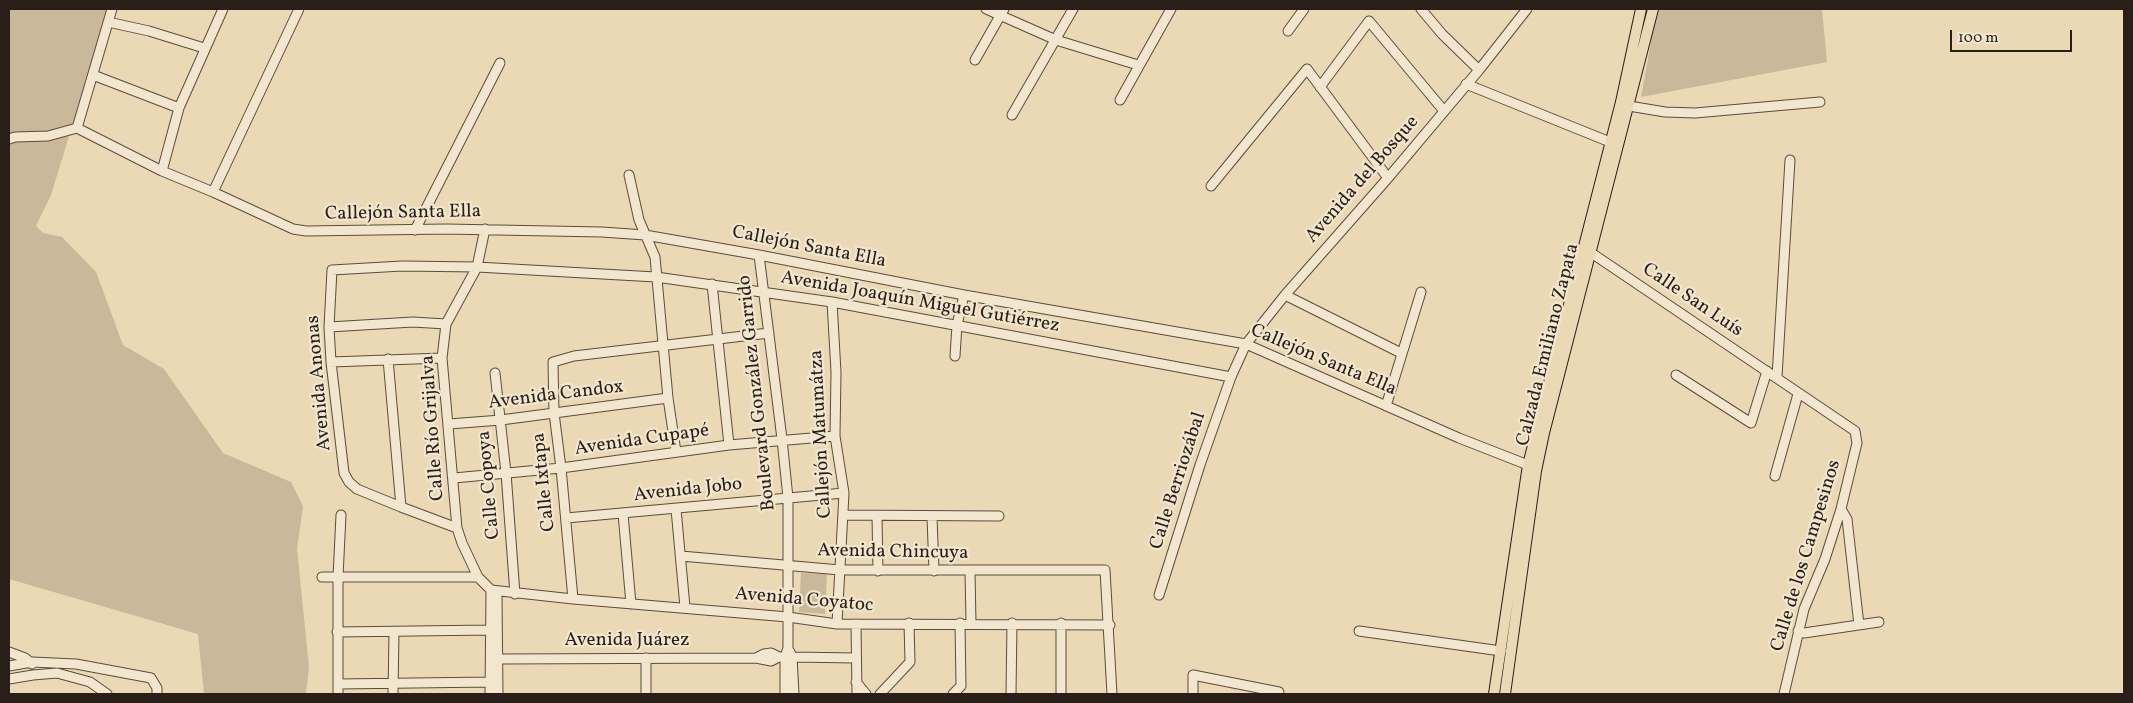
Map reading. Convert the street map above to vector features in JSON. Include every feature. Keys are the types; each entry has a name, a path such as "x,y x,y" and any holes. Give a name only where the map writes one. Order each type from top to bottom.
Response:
{"main road":[{"name":"Calzada Emiliano Zapata","path":"1497,694 1500,651 1528,465 1540,432 1590,252 1592,231 1610,142 1621,102 1641,9"},
{"name":"Calzada Emiliano Zapata","path":"1497,694 1536,471 1540,432 1592,231 1629,106 1653,9"}],"street":[{"path":"9,139 15,137 48,136 77,128 112,9"},
{"path":"162,171 179,108 204,48 223,9"},
{"path":"213,192 299,9"},
{"path":"986,9 1002,12 1056,40 1138,66"},
{"path":"1012,115 1073,9"},
{"path":"1120,100 1171,9"},
{"path":"1288,31 1304,9"},
{"path":"1421,9 1442,34 1479,70"},
{"name":"Avenida del Bosque","path":"1231,377 1246,344 1285,295 1444,112 1527,9"},
{"path":"975,60 1002,12"},
{"path":"1320,87 1369,21 1444,112"},
{"path":"108,22 149,31 204,48"},
{"path":"415,230 500,62"},
{"path":"1211,186 1308,69 1388,178"},
{"path":"93,74 179,108"},
{"path":"1466,84 1610,142"},
{"path":"1629,106 1665,112 1695,113 1820,102"},
{"name":"Callejón Santa Ella","path":"77,128 162,171 293,229 306,231 485,229 645,235 964,295 1246,344 1386,406 1528,465"},
{"path":"1777,377 1790,160"},
{"path":"629,175 639,220 655,257 668,398 676,452"},
{"name":"Calle Río Grijalva","path":"485,229 477,267 446,324 442,358 457,528 478,577 494,590"},
{"name":"Calle San Luís","path":"1590,252 1777,377"},
{"name":"Boulevard González Garrido","path":"759,255 788,498 788,648 785,657 785,694"},
{"name":"Avenida Joaquín Miguel Gutiérrez","path":"332,270 402,266 477,267 656,277 832,302 1231,377"},
{"name":"Avenida Anonas","path":"332,270 329,327 331,362 344,473 349,482 357,489 401,508"},
{"path":"712,284 729,445"},
{"path":"1386,406 1421,292"},
{"path":"955,356 957,325 964,295"},
{"path":"1285,295 1401,353"},
{"name":"Callejón Matumátza","path":"832,302 836,372 836,436 844,493 837,624"},
{"path":"329,327 413,322 446,324"},
{"path":"663,344 769,334"},
{"name":"Calle Ixtapa","path":"573,599 554,413 553,362 558,359 574,356 663,344"},
{"path":"331,362 442,358"},
{"path":"388,359 401,508 457,528"},
{"path":"1676,375 1750,423 1767,371"},
{"name":"Calle Copoya","path":"495,374 506,473 515,594"},
{"name":"Calle Berriozábal","path":"1159,595 1200,465 1231,377"},
{"name":"Calle de los Campesinos","path":"1777,377 1798,394 1855,431 1857,443 1841,510 1825,559 1804,609 1784,694"},
{"path":"1775,476 1798,394"},
{"name":"Avenida Candox","path":"449,424 501,420 668,398"},
{"name":"Avenida Cupapé","path":"454,478 561,468 782,439 836,436"},
{"name":"Avenida Jobo","path":"566,518 844,493"},
{"path":"676,509 685,607"},
{"path":"1841,510 1847,518 1859,625"},
{"path":"623,514 631,604"},
{"path":"338,694 337,632 341,515"},
{"path":"843,515 999,516"},
{"path":"877,516 878,570"},
{"path":"932,517 934,571"},
{"name":"Avenida Chincuya","path":"681,556 840,570 1105,570 1110,625"},
{"path":"970,571 971,623"},
{"path":"322,577 478,577"},
{"path":"490,694 490,630 494,590"},
{"path":"494,590 499,658 498,694"},
{"name":"Avenida Coyatoc","path":"494,590 515,594 788,617 837,624 1061,623 1110,625"},
{"path":"1798,631 1804,633 1879,622"},
{"path":"880,694 910,662 909,623"},
{"path":"953,694 961,686 960,623"},
{"path":"1011,694 1012,623"},
{"path":"1061,623 1061,694"},
{"path":"856,624 857,694"},
{"path":"1110,625 1112,694"},
{"path":"337,632 490,630"},
{"path":"1359,631 1500,651"},
{"path":"393,694 394,632"},
{"path":"9,652 32,662"},
{"name":"Avenida Juárez","path":"499,658 756,658 764,654 785,657 856,658"},
{"name":"Boulevard González Garrido","path":"785,657 794,694"},
{"path":"646,658 646,694"},
{"path":"32,662 33,675"},
{"path":"9,666 32,662 76,664 151,678 157,688 157,694"},
{"path":"75,677 76,664"},
{"path":"9,679 33,675 58,674 90,682 107,694"},
{"path":"1193,694 1193,675 1279,692 1278,694"},
{"path":"856,681 866,694"},
{"path":"338,684 490,682"}],"shaded area":[{"path":"9,9 108,9 51,195 36,226 43,233 62,237 96,272 123,345 164,369 223,453 291,482 303,506 297,549 309,667 306,694 204,694 198,634 9,579"},
{"path":"1657,9 1822,9 1827,62 1641,97"},
{"path":"801,573 827,574 825,614 799,612"}]}
